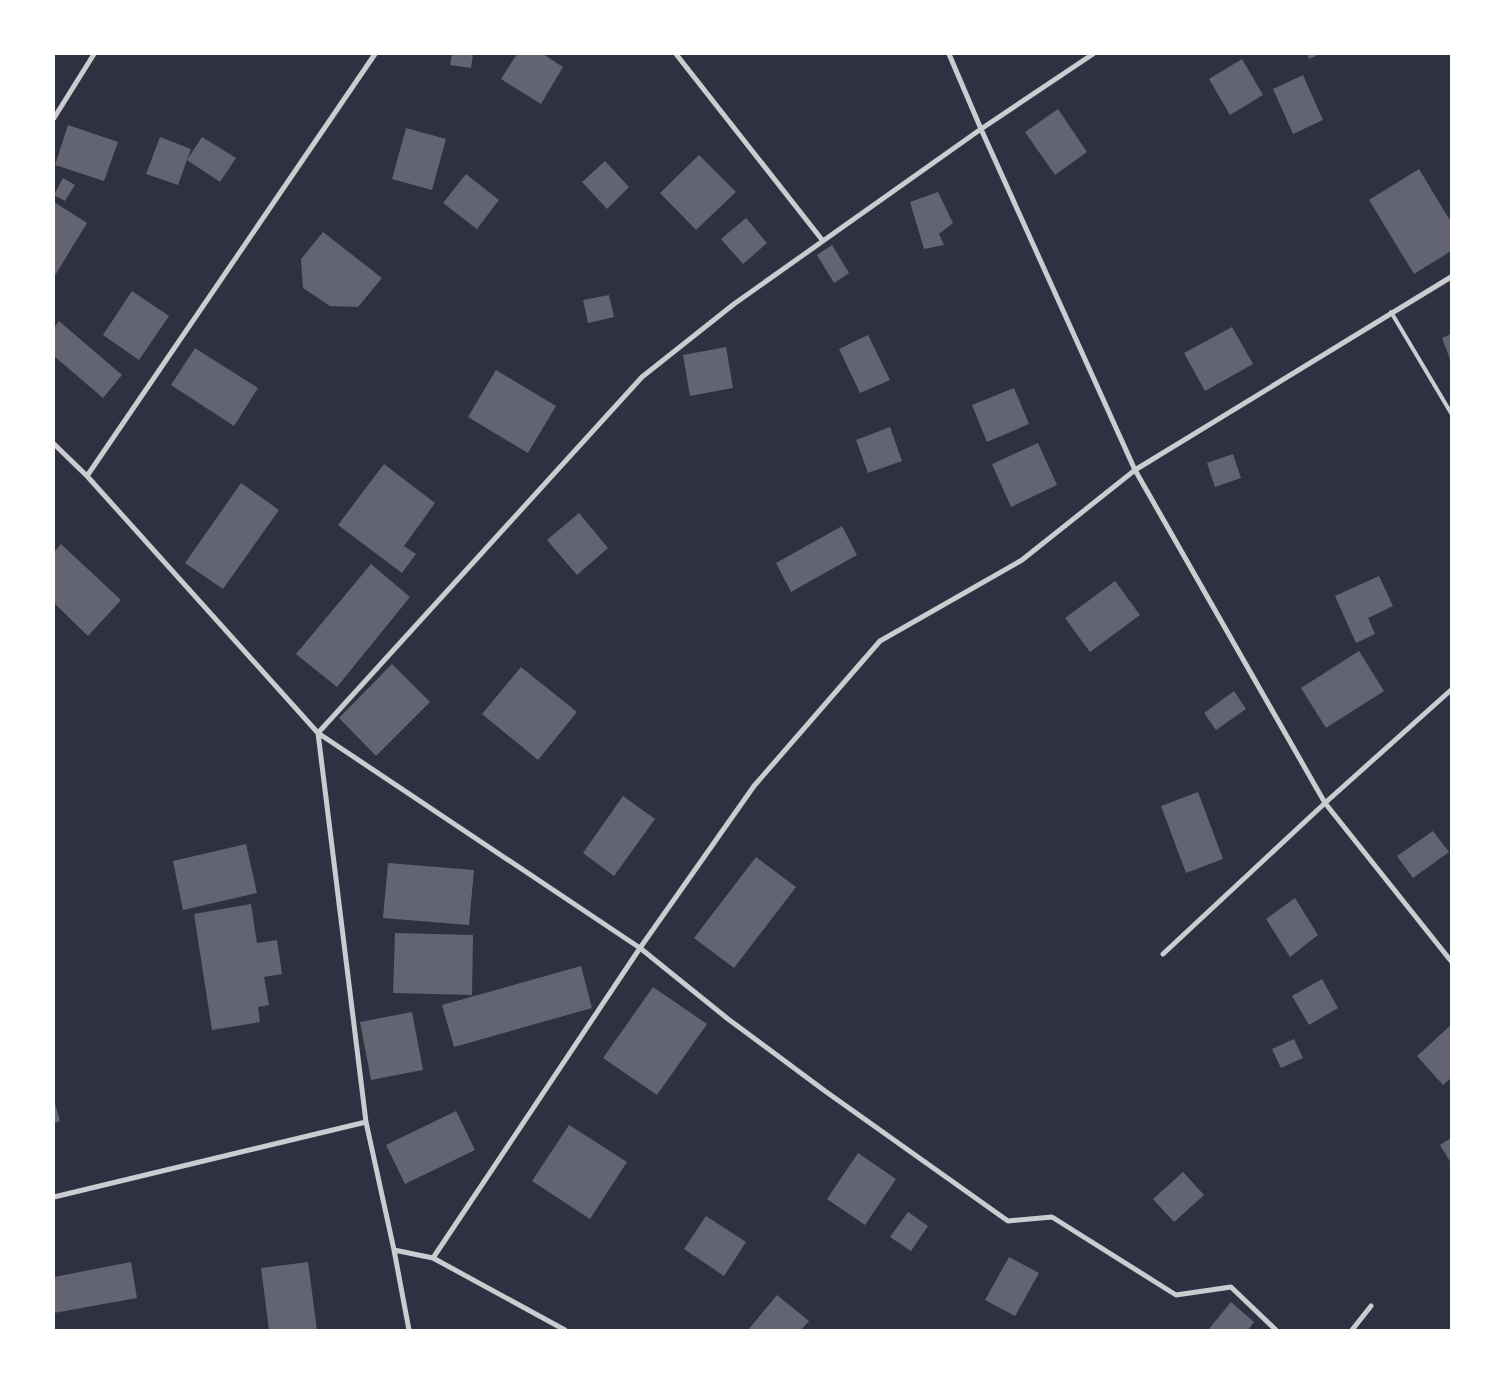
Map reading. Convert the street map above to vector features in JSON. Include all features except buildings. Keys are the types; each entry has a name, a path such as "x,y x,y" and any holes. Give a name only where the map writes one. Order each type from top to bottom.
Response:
{"street":[{"path":"54,118 94,54"},
{"path":"87,476 375,54"},
{"path":"676,54 824,241"},
{"path":"949,54 1135,470 1324,803 1451,961"},
{"path":"410,1330 366,1122 318,733 642,377 734,304 981,129 1094,54"},
{"path":"434,1258 640,948 754,786 880,641 1022,560 1135,470 1451,277"},
{"path":"54,444 87,476 318,733 640,948 728,1019 818,1086 1008,1220 1052,1217 1176,1295 1231,1287 1276,1330"},
{"path":"1163,954 1324,803 1451,690"},
{"path":"54,1197 366,1122"},
{"path":"394,1250 434,1258 565,1330"},
{"path":"1352,1330 1371,1306"}],"lane":[{"path":"1391,312 1451,413"}]}
